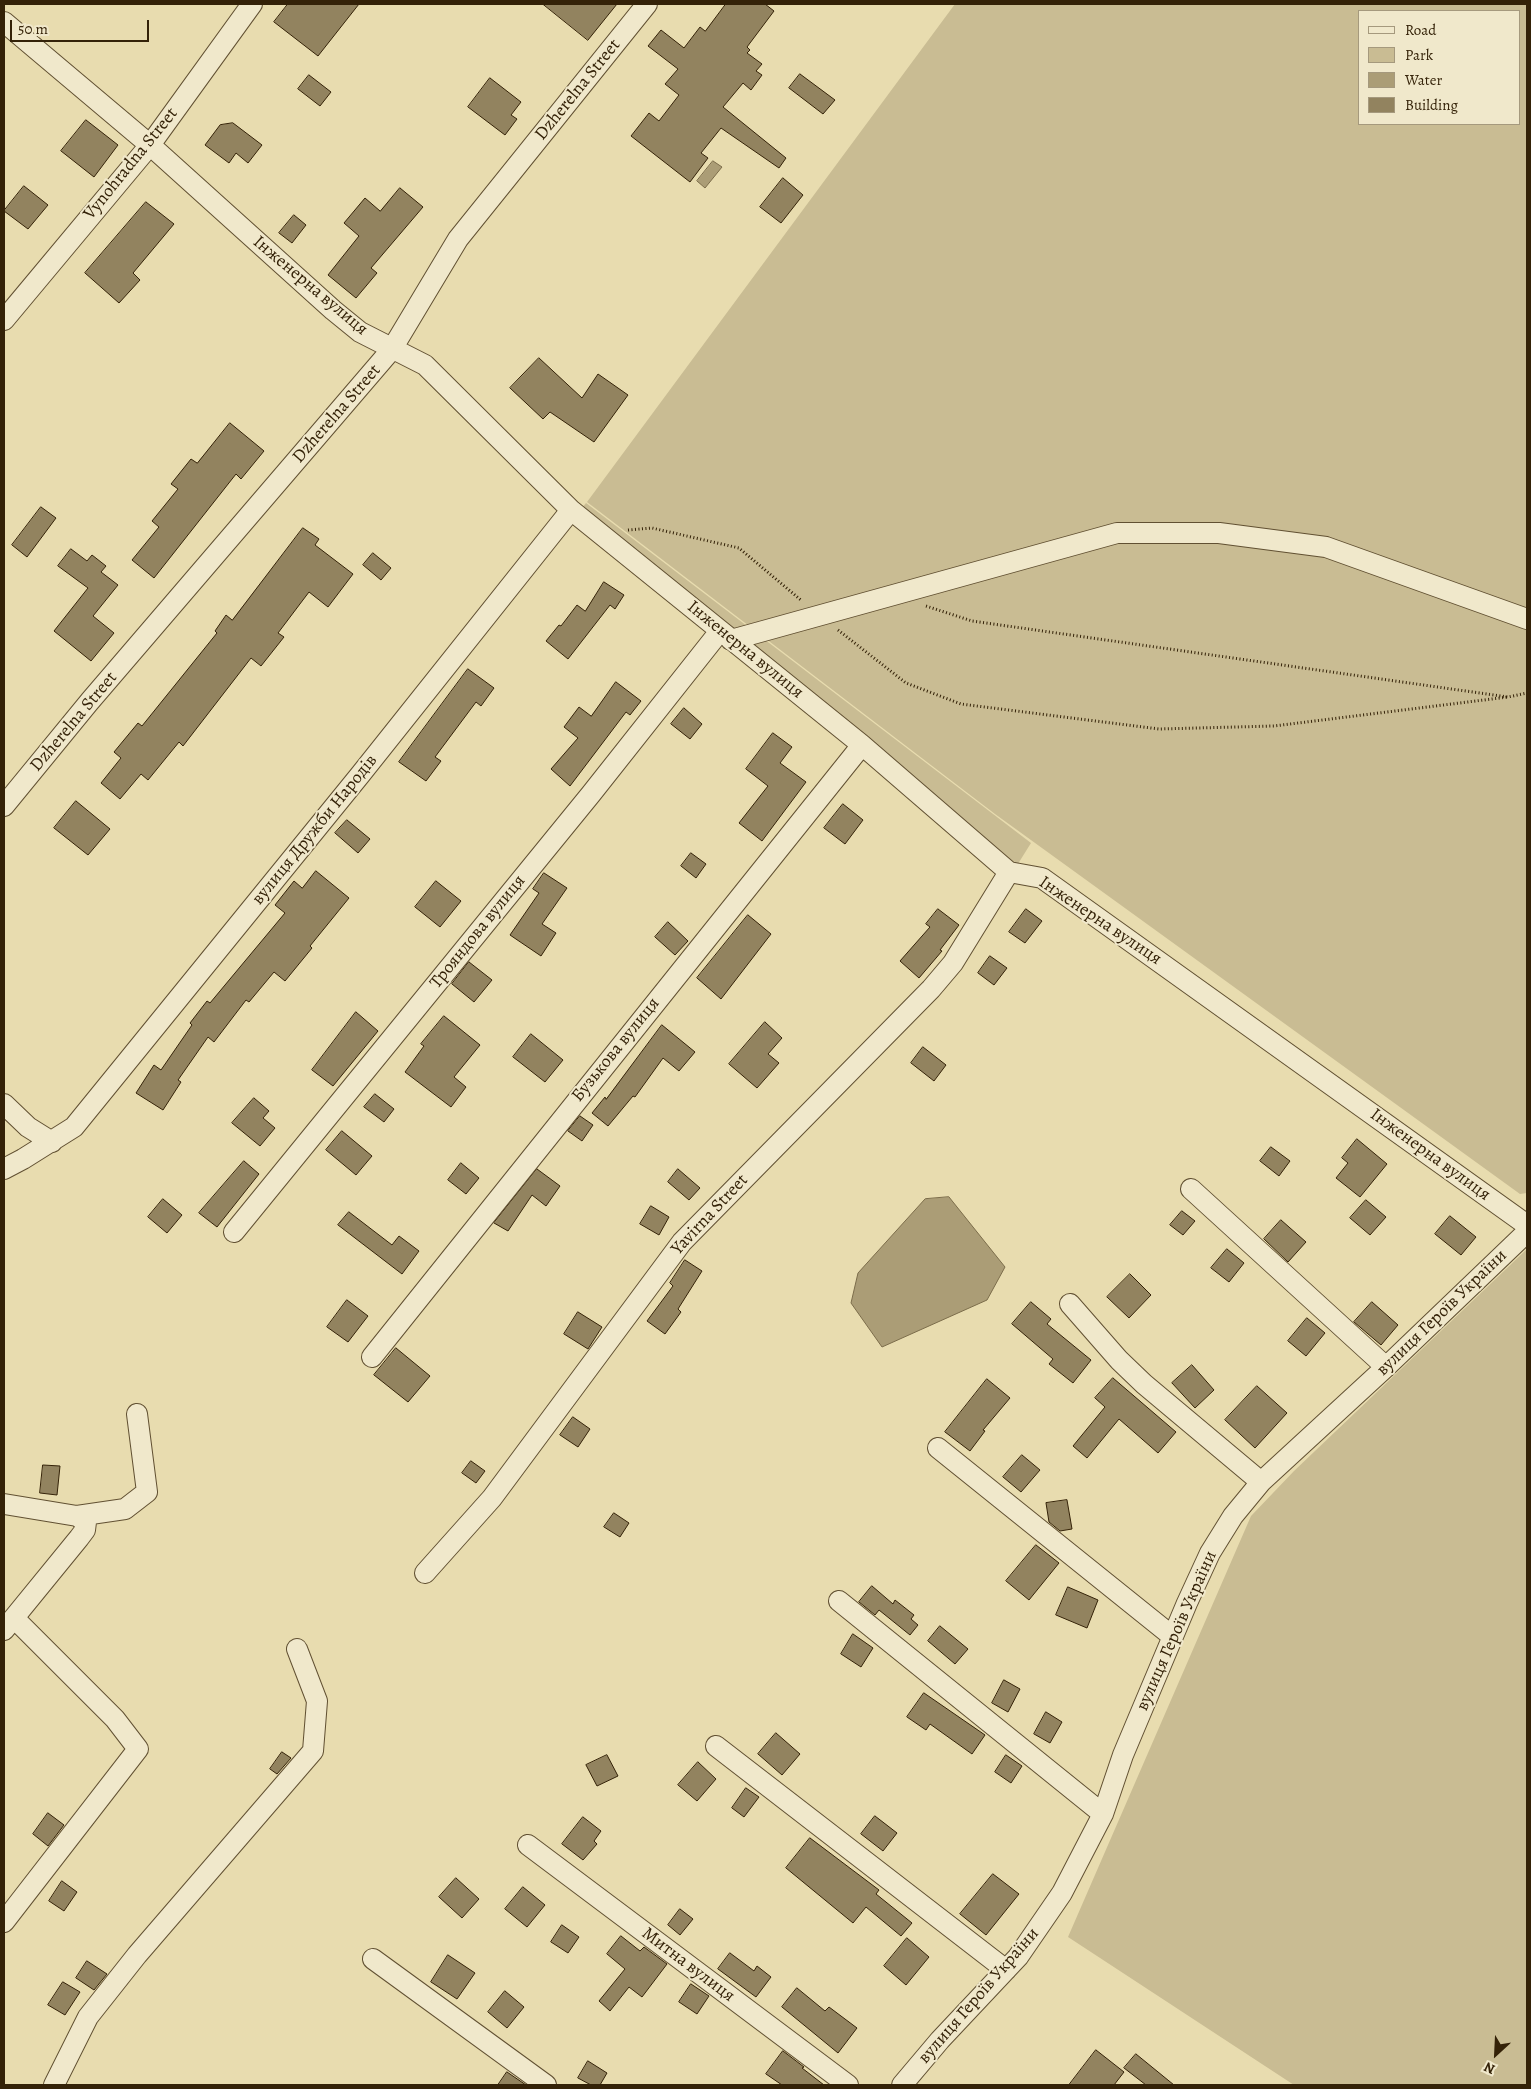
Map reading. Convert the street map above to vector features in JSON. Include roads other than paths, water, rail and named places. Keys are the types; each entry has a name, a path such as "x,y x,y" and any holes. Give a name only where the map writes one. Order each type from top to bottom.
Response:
{"street":[{"name":"Vynohradna Street","path":"4,320 150,145 252,4"},
{"name":"Dzherelna Street","path":"4,806 90,701 392,349 458,239 646,4"},
{"name":"Інженерна вулиця","path":"4,22 150,145 333,310 360,332 425,365 571,510 862,745 1009,872 1042,878 1527,1225"},
{"name":"вулиця Дружби Народів","path":"4,1169 52,1142 74,1127 360,775 571,510"},
{"path":"726,635 820,616 1117,533 1220,534 1326,547 1527,619"},
{"name":"Трояндова вулиця","path":"234,1232 585,802 726,635"},
{"name":"Бузькова вулиця","path":"372,1357 862,745"},
{"name":"Yavirna Street","path":"424,1572 492,1498 682,1242 931,989 953,963 1009,872"},
{"path":"4,1104 28,1127 52,1142"},
{"path":"1191,1189 1386,1368"},
{"name":"вулиця Героїв України","path":"902,2085 940,2040 1006,1970 1028,1943 1062,1893 1103,1814 1122,1754 1172,1636 1210,1553 1233,1516 1261,1482 1386,1368 1527,1232"},
{"path":"1070,1304 1118,1360 1261,1482"},
{"path":"4,1504 77,1516 125,1509 147,1492 138,1414"},
{"path":"938,1448 1172,1636"},
{"path":"4,1922 138,1748 115,1719 9,1624 85,1530 86,1522 77,1516"},
{"path":"839,1600 1103,1814"},
{"path":"54,2085 88,2017 136,1955 313,1751 317,1701 297,1649"},
{"path":"716,1746 1006,1970"},
{"name":"Митна вулиця","path":"528,1845 848,2085"},
{"path":"373,1959 546,2085"}],"water":[{"path":"713,161 722,167 705,188 697,181"},
{"path":"949,1197 1005,1267 987,1300 882,1347 851,1303 858,1273 925,1199"}]}
